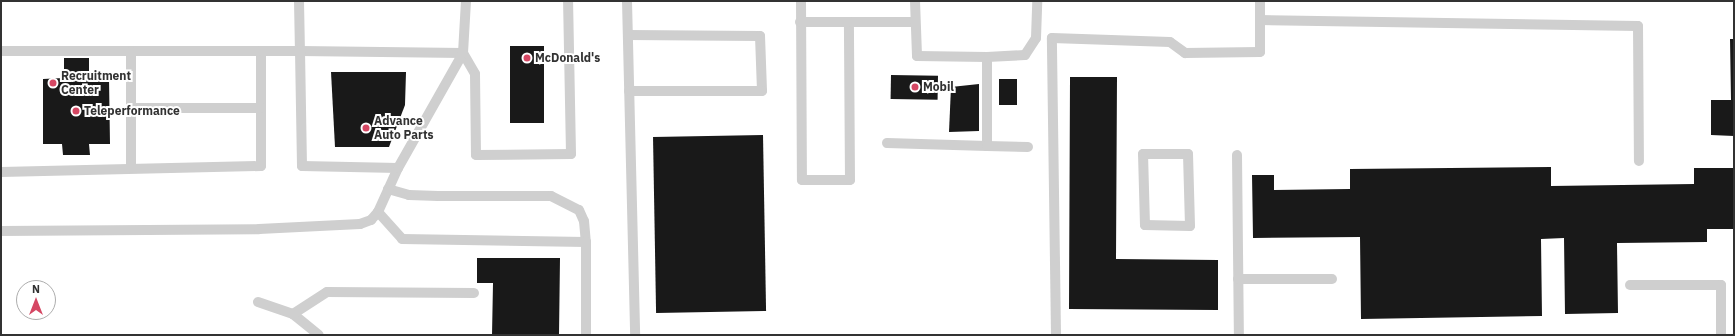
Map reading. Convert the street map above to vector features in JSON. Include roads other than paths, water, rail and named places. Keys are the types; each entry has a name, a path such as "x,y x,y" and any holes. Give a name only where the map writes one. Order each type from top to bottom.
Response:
{"lane":[{"path":"299,1 302,166 398,168"},
{"path":"1,231 259,229 360,224 371,220 378,212 398,168 463,53 466,1"},
{"path":"463,53 475,74 476,155 571,154 568,1"},
{"path":"627,1 635,335"},
{"path":"801,1 802,180 850,180 849,22"},
{"path":"916,1 917,56 987,57 1025,55 1036,38 1037,1"},
{"path":"1036,38 1170,42 1185,53 1260,52 1260,1"},
{"path":"1260,20 1638,26 1639,161"},
{"path":"800,22 916,22"},
{"path":"628,35 760,36 762,91 629,91"},
{"path":"1052,38 1056,335"},
{"path":"1,51 300,51 463,53"},
{"path":"1,172 261,166 261,51"},
{"path":"131,52 131,168"},
{"path":"987,57 987,146"},
{"path":"131,108 261,108"},
{"path":"887,143 1028,147"},
{"path":"1143,154 1188,154 1190,226 1145,225 1143,154"},
{"path":"1237,155 1238,335"},
{"path":"388,189 409,195 431,196 551,196 579,210 584,221 586,242 586,335"},
{"path":"378,212 402,239 586,242"},
{"path":"1238,280 1332,279"},
{"path":"1630,285 1721,285 1721,335"},
{"path":"293,314 326,292 474,294"},
{"path":"258,302 293,314 319,335"}],"place":[{"name":"McDonald's","path":"527,58"},
{"name":"Recruitment Center","path":"53,83"},
{"name":"Mobil","path":"915,87"},
{"name":"Teleperformance","path":"76,111"},
{"name":"Advance Auto Parts","path":"366,128"}]}
